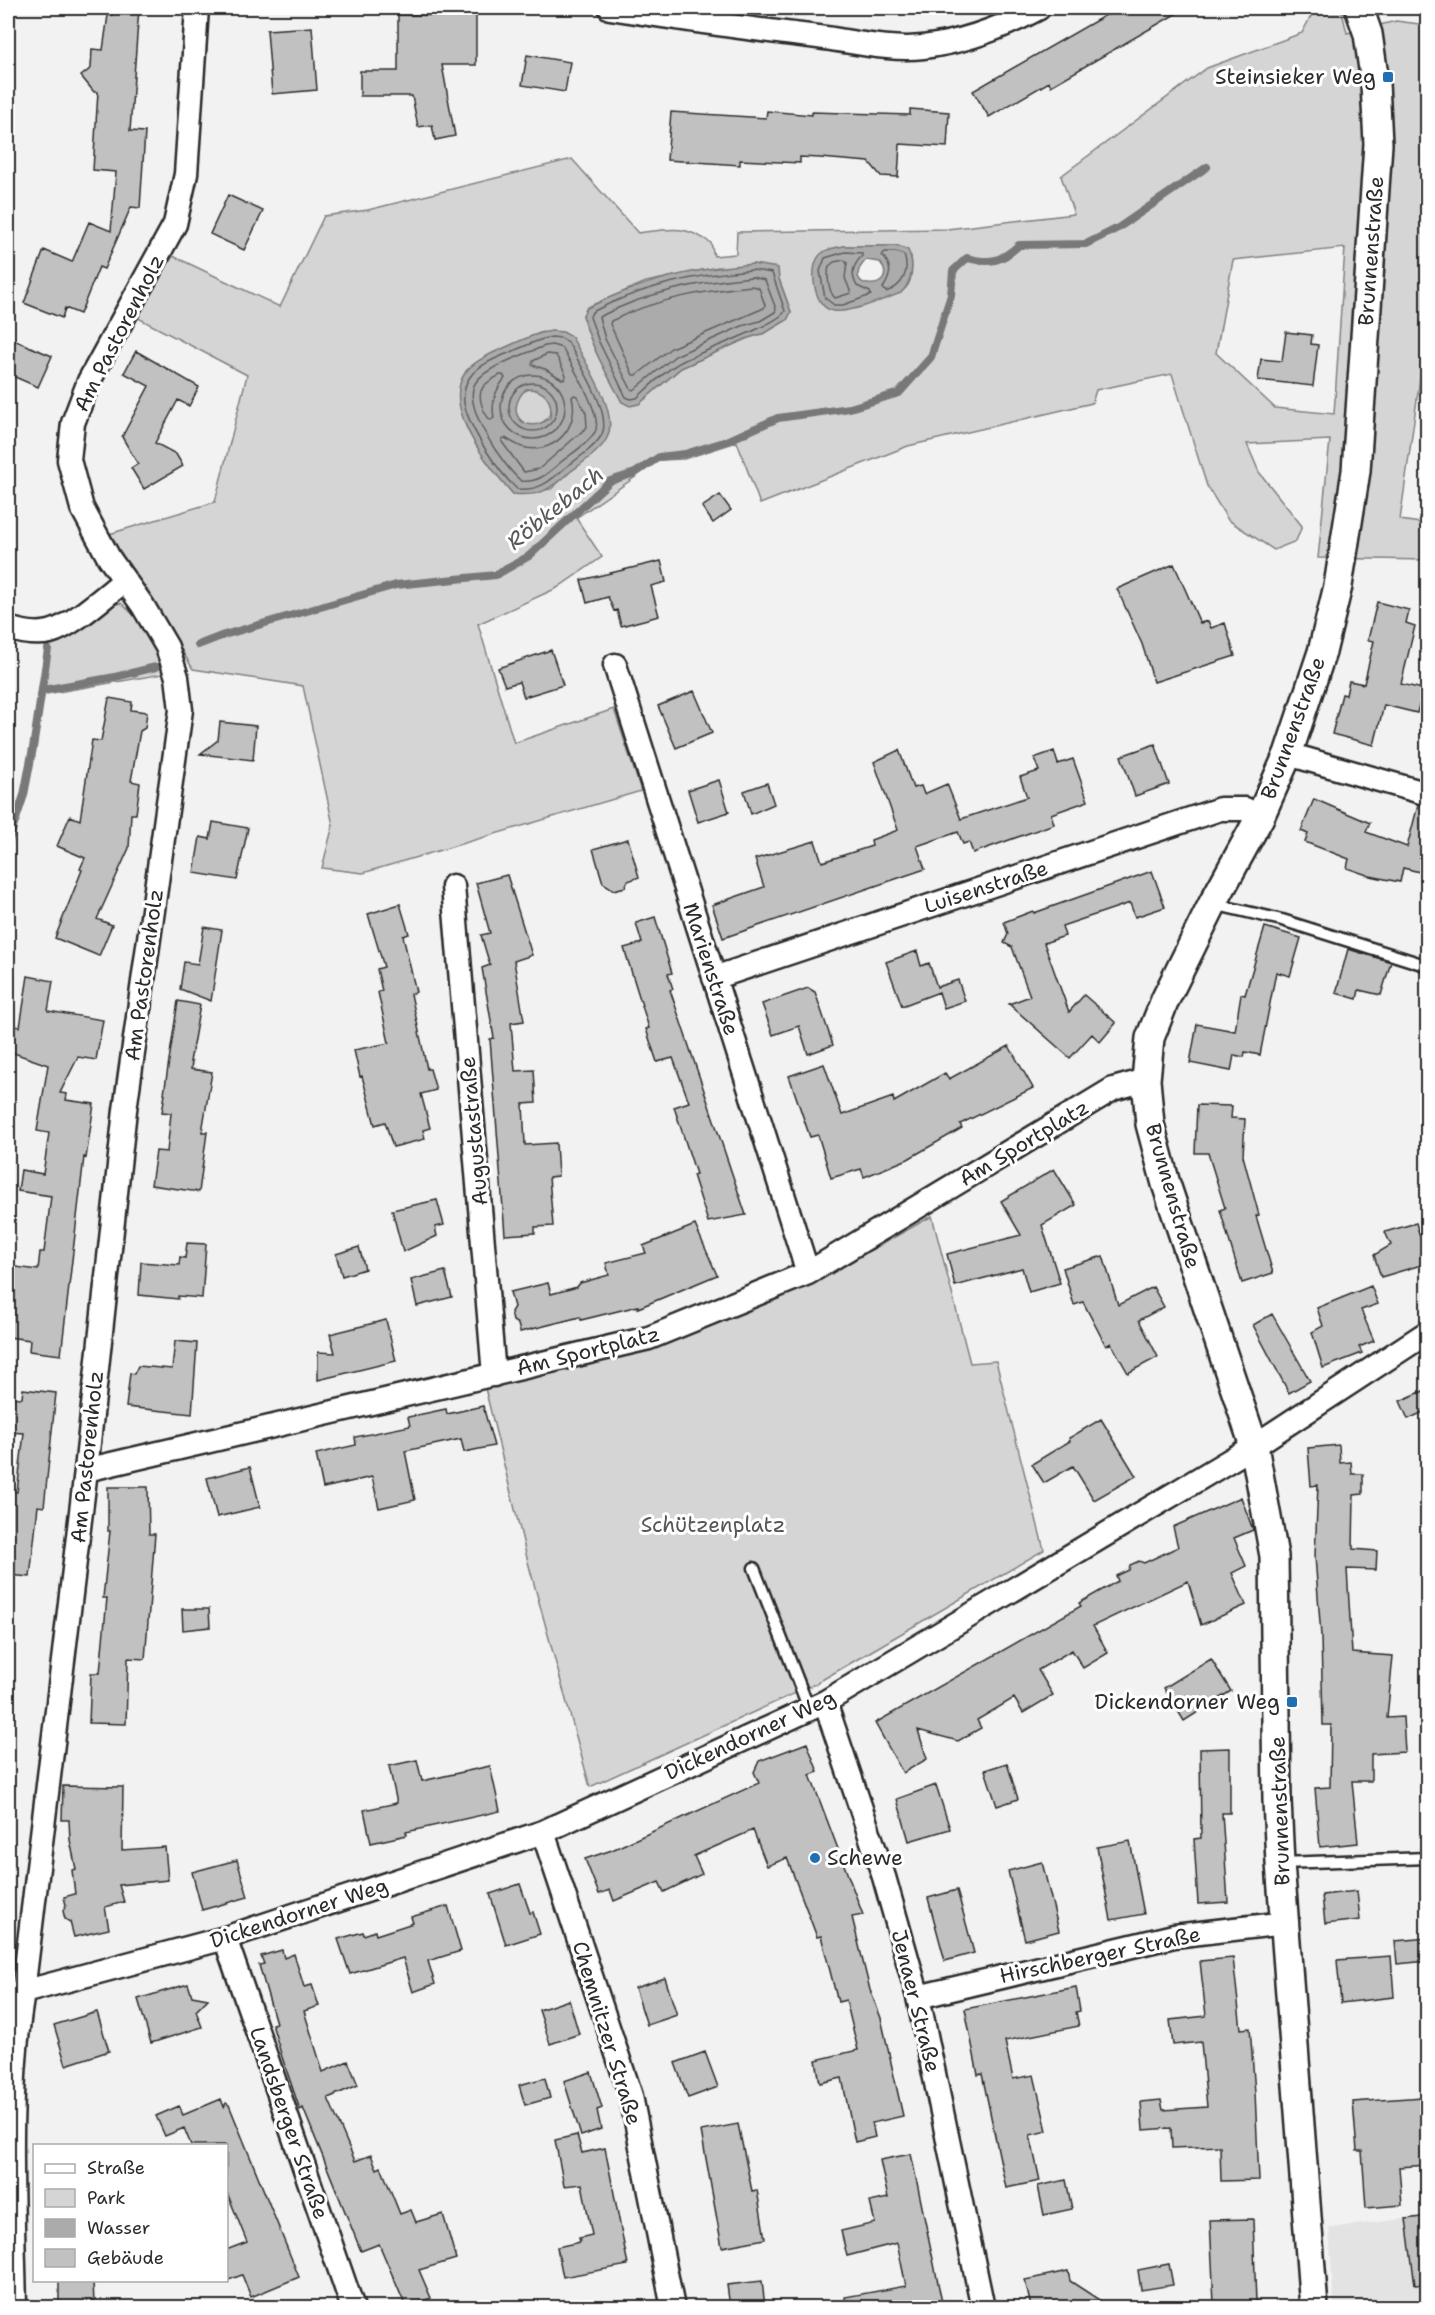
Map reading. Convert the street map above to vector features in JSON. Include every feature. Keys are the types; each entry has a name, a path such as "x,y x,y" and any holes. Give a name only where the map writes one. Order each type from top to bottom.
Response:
{"street":[{"name":"Am Pastorenholz","path":"15,2307 12,2161 15,1994 86,1470 125,1110 181,710 177,677 167,646 143,606 108,558 82,508 69,460 73,423 89,381 175,224 186,174 197,8"},
{"path":"610,8 687,21 879,45 921,47 969,39 1012,22 1039,8"},
{"name":"Brunnenstraße","path":"1314,2307 1280,1863 1274,1556 1254,1446 1166,1184 1149,1124 1146,1080 1150,1038 1165,1000 1213,903 1260,817 1288,754 1322,652 1338,586 1356,471 1378,144 1368,34 1359,8"},
{"path":"8,628 20,632 50,632 69,623 124,581"},
{"name":"Marienstraße","path":"615,664 808,1273"},
{"path":"1288,754 1428,794"},
{"name":"Luisenstraße","path":"714,978 1220,809 1245,809 1260,817"},
{"name":"Augustastraße","path":"453,886 494,1375"},
{"name":"Am Sportplatz","path":"86,1470 649,1338 808,1273 1113,1089 1146,1080"},
{"name":"Dickendorner Weg","path":"15,1994 225,1938 543,1832 817,1705 1254,1446 1428,1332"},
{"name":"Jenaer Straße","path":"817,1705 884,1877 918,1997 983,2307"},
{"name":"Chemnitzer Straße","path":"543,1832 631,2096 673,2307"},
{"name":"Hirschberger Straße","path":"918,1997 1174,1936 1285,1923"},
{"name":"Landsberger Straße","path":"225,1938 353,2307"}],"lane":[{"path":"1213,903 1282,920 1428,966"},
{"path":"754,1568 817,1705"},
{"path":"1280,1863 1428,1858"}],"shaded area":[{"path":"1427,2216 1427,2307 1334,2307 1329,2228"}],"green space":[{"path":"1312,8 1341,8 1347,33 1396,21 1427,25 1428,321 1400,520 1427,524 1427,560 1318,558 1330,440 1247,444 1259,472 1302,526 1296,541 1274,550 1228,520 1207,486 1172,374 1096,390 1092,403 908,446 760,504 737,442 684,459 660,460 576,518 602,557 557,588 478,624 514,743 614,709 641,791 363,873 322,868 333,825 303,686 193,669 153,603 106,535 215,502 247,375 138,318 173,256 280,307 324,216 368,210 572,159 638,233 684,230 711,243 714,256 736,254 737,232 947,229 1074,214 1061,176 1207,68 1302,33 1311,16","holes":["844,246 898,246 911,256 910,282 903,290 886,299 833,311 821,302 816,288","1345,248 1334,414 1275,408 1216,353 1233,260","718,267 779,279 791,312 787,320 765,333 748,338 681,368 640,403 622,402 594,348 583,315 587,307 646,282","542,332 569,473 551,489 513,494 485,458 466,427 463,407 466,371 493,353"]},
{"path":"533,389 546,394 551,407 546,420 533,425 520,420 515,407 520,394"},
{"path":"121,603 143,624 151,637 163,674 40,695 48,642 104,607"},
{"name":"Schützenplatz","path":"932,1216 970,1363 996,1361 1044,1550 815,1684 590,1787 528,1562 484,1384 654,1349 813,1283"}],"water":[{"path":"841,246 898,246 908,250 912,267 905,289 901,293 858,308 834,311 827,308 821,303 814,285 815,266 822,253","holes":["866,260 880,262 884,272 883,279 870,284 859,278 859,270"]},
{"path":"753,264 778,268 779,279 791,312 787,320 765,333 748,338 681,368 639,404 630,406 622,402 590,337 583,315 587,308 628,290 668,277 708,269"},
{"path":"546,332 563,332 572,337 605,401 610,427 607,438 600,448 550,487 538,493 513,494 492,469 471,437 459,403 459,387 465,373 477,362 494,352","holes":["526,389 543,393 549,401 551,412 550,418 532,425 520,419 516,406"]}],"building":[{"path":"112,8 139,8 130,131 145,132 140,208 131,207 104,269 99,267 80,314 65,308 62,318 24,303 44,250 72,262 89,222 111,231 116,172 93,170 98,92 94,92 81,76 91,68 92,49 103,50 108,15 112,15"},
{"path":"1118,8 1186,8 1051,86 1049,82 989,117 973,91"},
{"path":"398,15 476,15 476,65 442,65 455,136 435,140 432,125 418,127 412,96 360,96 360,71 398,71"},
{"path":"312,27 317,90 272,94 267,30"},
{"path":"527,55 570,62 565,92 522,85"},
{"path":"910,109 949,112 947,147 900,144 898,177 881,176 869,162 820,158 800,157 800,163 740,160 740,165 667,160 671,112 766,118 767,111 812,115 812,112 910,115"},
{"path":"228,195 263,211 244,250 210,234"},
{"path":"1286,332 1312,335 1311,344 1318,345 1313,386 1258,380 1261,359 1282,361"},
{"path":"8,340 13,342 14,340 52,356 38,387 8,374"},
{"path":"136,351 199,387 189,406 178,400 155,443 176,454 183,466 144,489 131,468 138,464 122,437 149,386 124,373"},
{"path":"720,495 731,510 713,523 702,507"},
{"path":"661,561 666,582 651,586 659,616 621,626 617,610 614,611 608,597 587,603 581,580"},
{"path":"1174,564 1200,623 1208,621 1211,628 1225,623 1235,656 1154,682 1142,644 1117,589"},
{"path":"1377,602 1409,610 1406,623 1415,626 1401,684 1423,689 1417,713 1384,705 1374,745 1332,734 1342,694 1346,695 1349,681 1364,684 1374,641 1368,640"},
{"path":"551,650 563,685 524,697 519,682 505,686 498,668"},
{"path":"694,691 712,733 676,748 658,706"},
{"path":"109,698 132,702 131,710 147,712 145,728 140,731 131,781 140,783 136,814 131,814 129,848 97,919 112,925 99,956 55,938 85,858 57,846 70,816 80,820 92,740 101,741"},
{"path":"220,722 256,726 253,760 200,754 218,740"},
{"path":"1155,744 1169,784 1135,796 1121,756"},
{"path":"899,750 913,788 921,786 924,794 947,784 961,819 1027,797 1020,777 1039,771 1034,758 1054,751 1058,764 1073,759 1088,801 1051,814 1054,824 973,853 969,842 963,844 958,832 917,846 925,869 723,938 712,905 764,887 755,859 815,841 822,862 872,846 871,840 898,830 874,762"},
{"path":"719,780 729,812 698,822 688,790"},
{"path":"767,783 774,804 751,814 744,791"},
{"path":"1314,799 1370,823 1366,832 1407,847 1418,805 1428,807 1428,874 1403,868 1400,882 1370,876 1347,868 1349,859 1305,842 1308,834 1301,831"},
{"path":"213,822 248,828 237,880 194,873 200,837 210,839"},
{"path":"628,839 639,877 628,881 625,887 614,890 603,883 593,849"},
{"path":"1152,871 1165,907 1135,917 1130,903 1062,926 1065,936 1044,943 1069,1012 1084,995 1116,1023 1100,1042 1092,1034 1070,1058 1009,1004 1030,996 1012,947 1004,943 1008,934 1004,922"},
{"path":"507,875 532,955 514,961 524,1021 511,1023 515,1071 534,1070 536,1103 523,1104 525,1145 556,1143 558,1176 549,1177 553,1226 535,1227 535,1233 505,1235 490,1039 494,1038 482,968 490,965 481,935 490,933 476,883"},
{"path":"400,904 409,934 403,936 416,992 411,994 427,1069 430,1069 436,1090 421,1094 430,1128 423,1130 425,1139 393,1147 385,1122 375,1125 354,1050 389,1043 378,992 382,991 377,969 384,967 368,914"},
{"path":"655,917 672,973 668,974 673,989 670,990 746,1215 708,1222 693,1175 696,1174 674,1107 689,1102 673,1058 657,1062 646,1029 649,1028 624,948 642,943 636,923"},
{"path":"204,927 222,930 211,1001 180,989 184,962 198,964"},
{"path":"1265,927 1301,938 1290,976 1276,972 1260,1055 1245,1052 1244,1057 1234,1055 1231,1071 1190,1063 1197,1024 1235,1031 1241,994 1245,995"},
{"path":"1348,949 1391,962 1381,995 1359,990 1357,999 1336,993"},
{"path":"917,951 921,966 929,963 937,987 958,980 965,1001 944,1008 939,992 902,1006 886,962"},
{"path":"28,976 53,981 48,1011 103,1020 96,1060 78,1057 60,1093 67,1094 66,1100 94,1104 86,1158 84,1157 61,1355 29,1351 30,1340 8,1337 9,1266 38,1270 40,1252 44,1252 51,1196 18,1191 21,1170 43,1174 49,1133 37,1131 48,1065 8,1051 8,1025 20,1027"},
{"path":"808,988 815,992 833,1045 808,1054 799,1026 773,1035 762,1004"},
{"path":"178,1001 200,1005 190,1062 192,1062 191,1069 212,1072 202,1132 207,1132 199,1192 151,1185 156,1151 167,1152 171,1113 162,1112"},
{"path":"1009,1046 1033,1088 960,1124 962,1128 908,1159 864,1177 861,1169 831,1178 818,1135 810,1137 789,1076 824,1064 842,1115 893,1097 894,1102 945,1073 949,1079"},
{"path":"1197,1105 1232,1106 1231,1118 1245,1119 1243,1156 1259,1215 1256,1216 1273,1273 1242,1283 1220,1210 1225,1208 1208,1153 1195,1153"},
{"path":"1054,1169 1076,1205 1042,1225 1060,1283 1029,1292 1022,1268 955,1286 947,1254 1021,1235 1001,1201"},
{"path":"437,1200 444,1225 435,1227 437,1236 403,1252 392,1210"},
{"path":"1416,1223 1428,1263 1381,1277 1374,1255 1391,1245 1385,1232"},
{"path":"695,1225 717,1275 638,1308 638,1306 581,1320 580,1317 520,1332 518,1324 513,1321 511,1312 514,1307 510,1292 548,1283 551,1294 577,1287 580,1283 609,1275 606,1263 646,1253 643,1246"},
{"path":"187,1243 206,1244 202,1298 178,1296 178,1299 139,1295 141,1262 179,1265 180,1257 185,1258"},
{"path":"359,1247 365,1269 342,1276 336,1254"},
{"path":"1103,1256 1118,1305 1153,1287 1164,1307 1139,1320 1158,1357 1128,1373 1111,1343 1106,1346 1083,1302 1074,1305 1063,1268"},
{"path":"445,1271 452,1297 417,1306 411,1280"},
{"path":"1371,1286 1378,1304 1361,1310 1374,1341 1359,1347 1362,1353 1323,1368 1312,1332 1323,1326 1317,1308"},
{"path":"1272,1314 1310,1381 1289,1393 1253,1325"},
{"path":"386,1320 396,1361 318,1380 318,1352 335,1353 330,1334"},
{"path":"175,1341 197,1343 192,1414 126,1407 130,1373 134,1374 138,1366 172,1369"},
{"path":"23,1389 56,1393 44,1507 38,1506 30,1577 8,1575 8,1491 17,1492 24,1433 8,1432 8,1397 22,1398"},
{"path":"1428,1389 1428,1410 1408,1419 1400,1401"},
{"path":"483,1406 494,1446 464,1452 461,1439 405,1451 415,1500 379,1508 372,1477 323,1488 316,1454 356,1445 355,1437 410,1426 408,1417 446,1409 447,1414"},
{"path":"1101,1419 1136,1476 1094,1500 1073,1466 1044,1483 1032,1464"},
{"path":"1339,1445 1340,1463 1351,1462 1352,1474 1363,1474 1363,1494 1354,1495 1353,1549 1377,1551 1376,1570 1347,1569 1352,1653 1393,1656 1387,1718 1403,1717 1405,1752 1371,1754 1371,1781 1352,1781 1358,1843 1320,1847 1315,1788 1330,1787 1331,1725 1323,1725 1321,1636 1315,1556 1318,1485 1311,1486 1308,1448"},
{"path":"250,1467 260,1507 217,1517 207,1478"},
{"path":"108,1487 148,1487 149,1534 155,1534 145,1659 128,1658 126,1724 89,1723 91,1673 100,1673 107,1598 103,1598 110,1531 108,1531"},
{"path":"1241,1497 1253,1530 1234,1538 1246,1566 1232,1573 1246,1605 1201,1625 1188,1581 1093,1626 1108,1653 1083,1668 1072,1650 1038,1670 1053,1695 1023,1713 1014,1698 977,1720 981,1728 958,1741 918,1730 927,1759 903,1773 875,1723 1081,1606 1079,1603 1118,1581 1116,1576 1129,1570 1130,1565 1139,1561 1144,1563 1178,1547 1173,1527"},
{"path":"182,1609 209,1609 210,1627 183,1630"},
{"path":"1211,1659 1231,1691 1184,1721 1164,1688"},
{"path":"807,1743 818,1772 810,1775 863,1915 852,1917 870,1990 881,2018 903,2116 872,2123 875,2137 855,2142 842,2078 820,2083 816,2060 858,2050 846,2000 838,2002 821,1936 817,1937 787,1858 767,1866 753,1830 694,1856 702,1874 664,1892 659,1882 614,1901 610,1890 599,1894 585,1859 612,1850 759,1783 754,1772 759,1761"},
{"path":"1230,1748 1230,1813 1222,1813 1228,1902 1198,1904 1194,1839 1201,1838 1200,1749"},
{"path":"417,1760 422,1781 490,1766 500,1811 406,1832 407,1835 371,1843 364,1810 397,1803 389,1766"},
{"path":"1007,1763 1018,1799 997,1806 985,1770"},
{"path":"936,1785 950,1829 909,1841 897,1799"},
{"path":"63,1786 123,1787 122,1850 165,1847 168,1880 119,1885 124,1902 105,1907 109,1929 74,1937 70,1922 65,1919 63,1911 66,1905 64,1897 75,1894 72,1870 76,1869 70,1840 69,1820 62,1820"},
{"path":"1130,1841 1144,1914 1111,1920 1097,1847"},
{"path":"237,1860 248,1897 202,1910 192,1872"},
{"path":"1042,1862 1059,1931 1025,1940 1008,1871"},
{"path":"520,1884 540,1934 506,1945 490,1894"},
{"path":"957,1890 974,1953 945,1961 928,1898"},
{"path":"1357,1891 1360,1920 1325,1924 1322,1895"},
{"path":"448,1906 461,1951 428,1961 435,1984 413,1992 403,1958 350,1974 338,1939 363,1932 364,1935 375,1931 376,1935 413,1923 411,1917"},
{"path":"1428,1938 1428,1961 1397,1964 1395,1941"},
{"path":"282,1950 284,1958 294,1954 304,1987 312,1985 319,2006 304,2011 323,2072 348,2061 358,2085 328,2098 355,2161 371,2155 377,2169 381,2167 400,2214 411,2210 416,2222 443,2214 456,2259 419,2270 431,2298 406,2307 379,2244 361,2251 303,2108 300,2110 272,2024 276,2023 259,1965 264,1964 261,1956"},
{"path":"1391,1956 1394,1997 1341,2003 1337,1960"},
{"path":"1233,1958 1241,2029 1250,2028 1259,2180 1221,2181 1220,2146 1172,2148 1171,2128 1143,2130 1141,2102 1161,2100 1163,2110 1207,2107 1201,2042 1173,2045 1170,2020 1206,2016 1200,1961"},
{"path":"665,1978 677,2015 647,2025 635,1988"},
{"path":"188,1984 192,1996 208,1999 196,2011 202,2027 151,2043 138,1999"},
{"path":"1076,1987 1080,2011 1076,2012 1079,2026 1005,2041 1013,2079 1034,2075 1047,2131 1030,2135 1040,2181 1006,2188 982,2074 978,2075 965,2009"},
{"path":"569,2000 579,2034 550,2044 539,2010"},
{"path":"97,2012 109,2051 66,2065 54,2025"},
{"path":"705,2052 718,2087 688,2098 675,2063"},
{"path":"591,2072 602,2108 597,2110 601,2129 581,2136 564,2081"},
{"path":"545,2078 550,2098 525,2105 519,2085"},
{"path":"1422,2097 1428,2165 1399,2167 1402,2205 1366,2208 1362,2151 1357,2151 1353,2102"},
{"path":"221,2099 224,2107 226,2103 229,2105 299,2277 251,2297 242,2275 228,2280 228,2249 247,2242 228,2195 228,2144 191,2144 184,2128 165,2136 156,2116 179,2106 183,2115"},
{"path":"738,2124 752,2191 757,2190 765,2239 722,2247 701,2131"},
{"path":"577,2135 582,2153 605,2148 628,2265 563,2277 557,2247 580,2242 579,2238 592,2235 582,2184 564,2186 555,2140"},
{"path":"911,2154 943,2307 846,2307 845,2297 906,2286 897,2243 847,2256 841,2231 875,2223 870,2202 888,2198 880,2160"},
{"path":"1066,2180 1072,2209 1044,2215 1038,2186"},
{"path":"1428,2216 1428,2284 1415,2285 1406,2219"},
{"path":"1253,2219 1256,2303 1214,2304 1210,2220"},
{"path":"1169,2264 1173,2285 1141,2290 1138,2270"},
{"path":"1068,2271 1070,2281 1110,2307 1031,2307 1025,2280"},
{"path":"762,2281 765,2307 730,2307 727,2285"},
{"path":"59,2282 93,2282 94,2305 59,2306"}],"waterway":[{"name":"Röbkebach","path":"198,645 224,635 396,585 496,575 529,556 610,481 635,473 659,457 685,454 727,441 778,418 850,408 899,393 931,357 951,295 953,271 967,258 982,261 995,260 1007,255 1019,245 1086,244 1118,228 1207,167"},
{"path":"8,843 24,795 48,649"},
{"name":"Röbkebach","path":"43,690 156,667"}],"place":[{"name":"Steinsieker Weg","path":"1388,77"},
{"name":"Dickendorner Weg","path":"1292,1702"},
{"name":"Schewe","path":"815,1858"}]}
